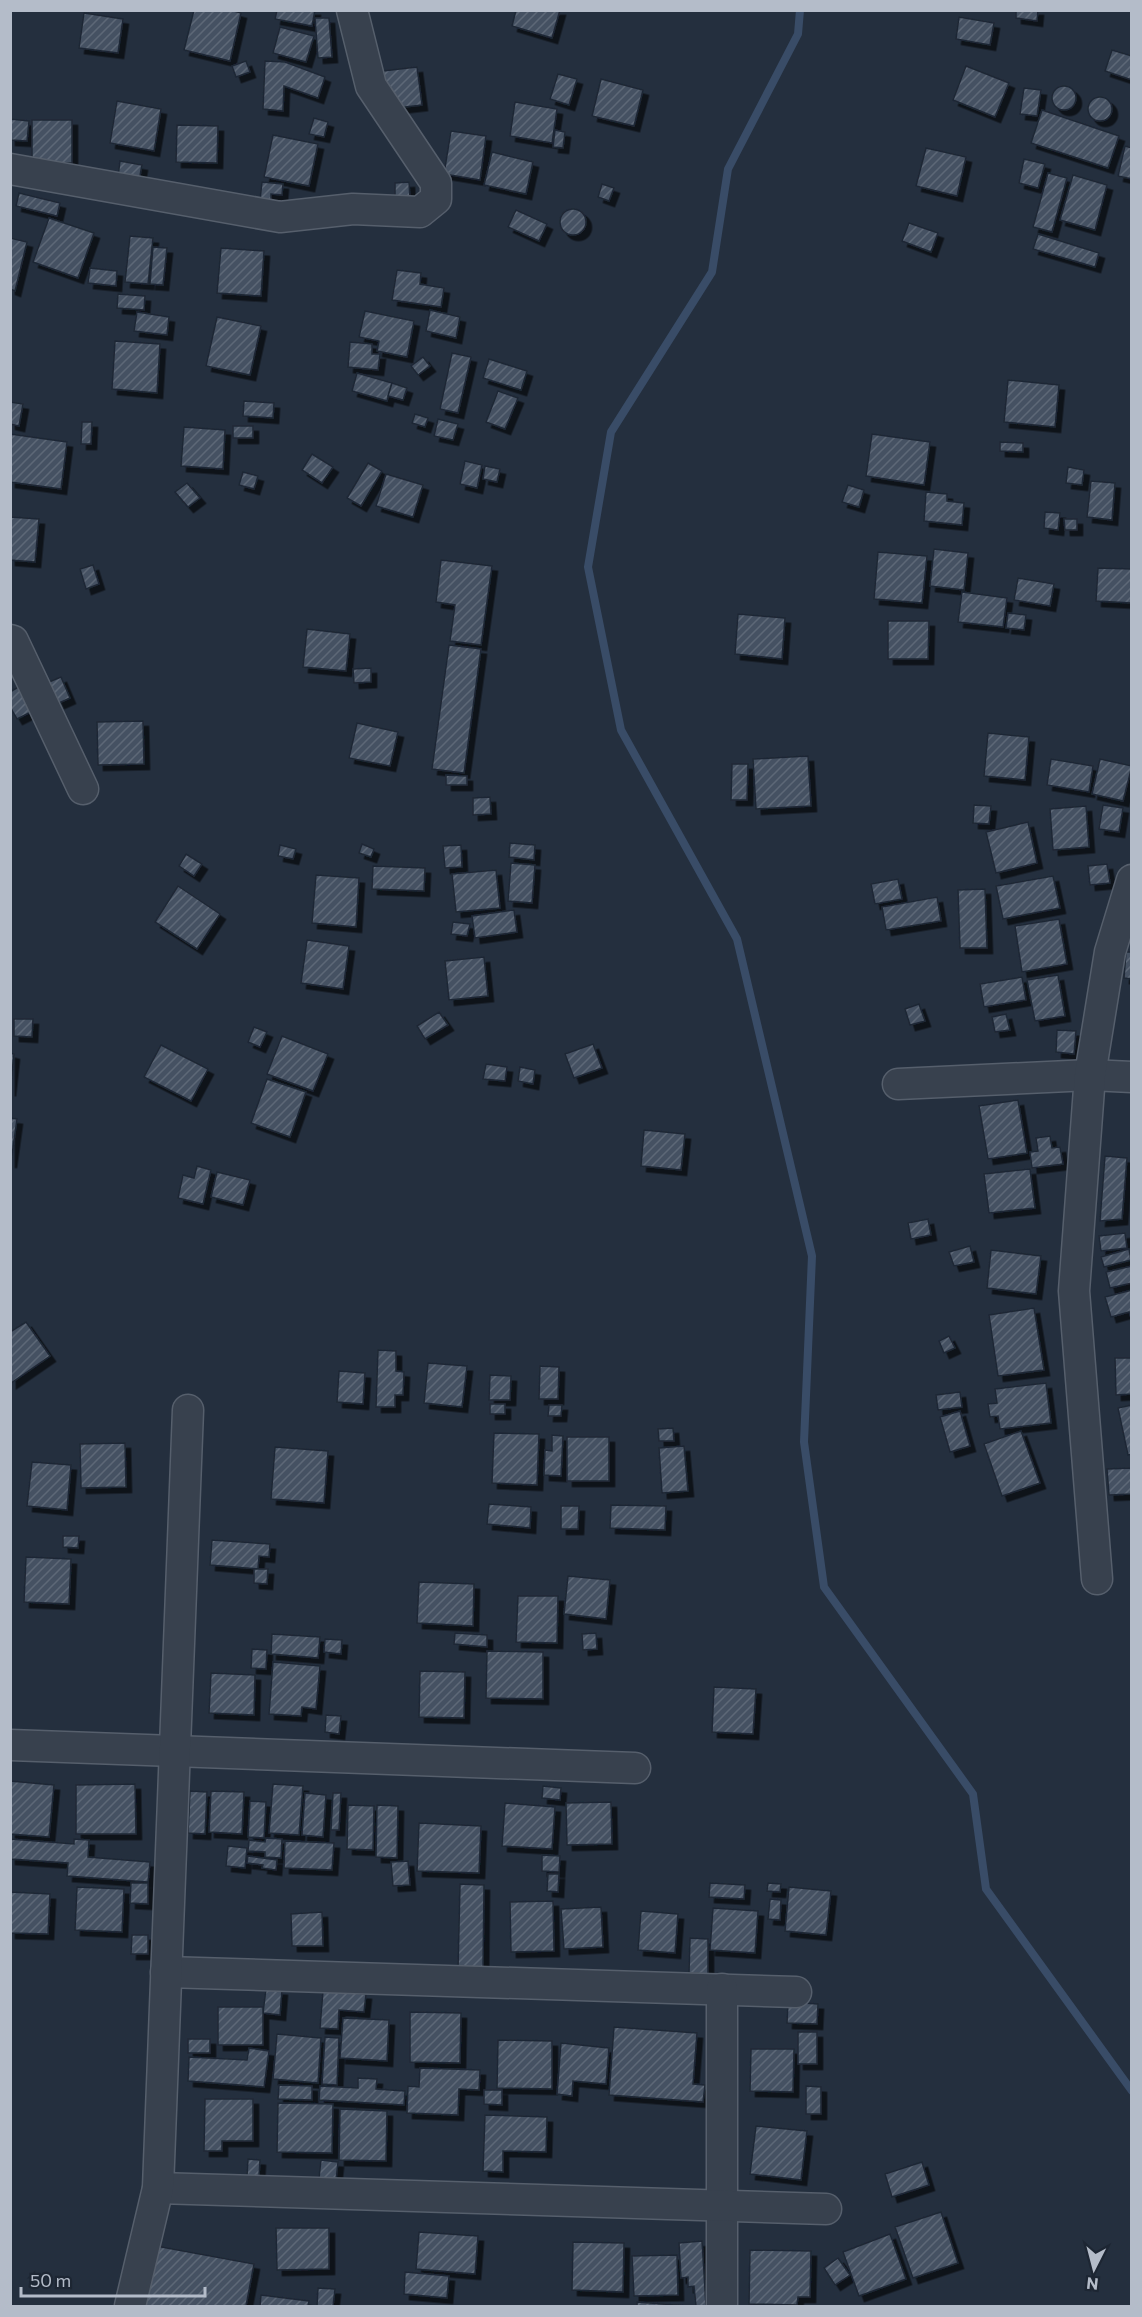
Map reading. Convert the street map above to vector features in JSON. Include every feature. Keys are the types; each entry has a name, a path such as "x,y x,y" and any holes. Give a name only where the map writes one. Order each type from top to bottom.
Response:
{"street":[{"path":"10,169 280,217 353,209 420,212 436,199 436,183 371,86 352,10"},
{"path":"10,640 13,641 83,789"},
{"path":"1097,1579 1074,1291 1090,1075 1110,951 1131,880"},
{"path":"898,1084 1090,1075 1131,1077"},
{"path":"130,2307 158,2187 188,1410"},
{"path":"10,1745 635,1768"},
{"path":"166,1972 796,1992"},
{"path":"722,1989 722,2307"},
{"path":"158,2187 826,2209"}],"building":[{"path":"194,10 230,10 241,13 230,61 184,50"},
{"path":"277,10 315,10 312,26 275,19"},
{"path":"516,10 560,10 552,38 512,26"},
{"path":"1016,10 1038,10 1037,21 1016,18"},
{"path":"84,13 123,19 118,53 79,48"},
{"path":"959,17 994,23 990,45 956,39"},
{"path":"315,18 329,18 332,57 318,58"},
{"path":"280,27 314,36 306,62 273,53"},
{"path":"1112,50 1132,56 1132,80 1105,71"},
{"path":"246,61 250,72 236,77 232,66"},
{"path":"265,61 285,62 325,77 318,98 284,86 283,111 263,109"},
{"path":"966,66 1009,83 995,117 953,100"},
{"path":"417,67 422,105 388,109 383,71"},
{"path":"558,74 577,79 569,105 550,99"},
{"path":"601,79 643,90 634,126 592,116"},
{"path":"1064,86 1069,87 1075,93 1075,103 1069,109 1064,110 1059,109 1053,103 1052,98 1053,93 1059,87"},
{"path":"1024,88 1041,90 1037,116 1020,114"},
{"path":"1100,97 1105,98 1111,104 1111,114 1105,120 1100,121 1095,120 1089,114 1088,109 1089,104 1095,98"},
{"path":"117,101 161,109 154,151 110,143"},
{"path":"515,102 557,109 552,143 510,136"},
{"path":"1042,110 1119,136 1108,168 1031,143"},
{"path":"314,118 328,122 324,137 309,134"},
{"path":"10,119 29,121 27,141 10,140"},
{"path":"32,120 72,120 72,163 32,163"},
{"path":"177,125 218,126 217,163 176,162"},
{"path":"555,130 565,132 563,148 553,147"},
{"path":"451,131 486,136 480,180 444,174"},
{"path":"273,135 318,144 309,186 264,177"},
{"path":"1125,146 1132,148 1132,179 1118,176"},
{"path":"926,148 966,157 957,196 916,186"},
{"path":"492,152 533,162 526,194 484,185"},
{"path":"1024,159 1045,164 1038,188 1019,183"},
{"path":"120,161 142,165 139,181 118,177"},
{"path":"1048,173 1067,178 1052,232 1033,227"},
{"path":"1073,175 1107,185 1095,230 1060,220"},
{"path":"262,182 283,184 282,195 271,194 271,201 260,200"},
{"path":"409,182 410,198 395,199 395,183"},
{"path":"602,184 614,188 609,201 598,197"},
{"path":"19,193 60,203 57,216 16,206"},
{"path":"573,209 582,213 586,222 582,231 573,235 564,231 560,222 564,213"},
{"path":"516,210 547,224 539,241 508,227"},
{"path":"49,218 94,233 78,278 33,262"},
{"path":"909,223 938,233 931,252 902,241"},
{"path":"1038,234 1099,253 1095,267 1033,249"},
{"path":"130,236 153,238 148,284 125,282"},
{"path":"10,238 27,242 15,291 10,289"},
{"path":"153,247 167,248 163,285 150,284"},
{"path":"221,248 264,251 261,296 217,293"},
{"path":"90,268 117,271 116,286 88,283"},
{"path":"397,270 421,273 420,284 444,288 441,307 392,300"},
{"path":"118,294 145,296 144,310 117,308"},
{"path":"430,310 460,317 456,338 426,331"},
{"path":"365,311 414,321 407,357 377,351 379,341 359,337"},
{"path":"137,312 169,317 167,335 134,331"},
{"path":"217,317 261,326 250,375 206,366"},
{"path":"115,341 160,344 157,393 112,389"},
{"path":"350,342 372,344 372,354 380,354 378,370 348,367"},
{"path":"452,353 471,357 458,413 440,409"},
{"path":"423,357 430,366 418,375 411,366"},
{"path":"489,359 527,371 521,390 483,378"},
{"path":"357,373 392,383 387,401 352,391"},
{"path":"1008,380 1059,385 1055,427 1004,422"},
{"path":"392,383 407,388 403,400 388,396"},
{"path":"498,391 518,398 505,429 486,422"},
{"path":"244,401 274,403 273,418 243,416"},
{"path":"10,402 23,404 19,426 10,424"},
{"path":"415,414 428,418 425,427 412,423"},
{"path":"438,419 458,424 453,440 434,436"},
{"path":"82,422 92,422 91,444 81,444"},
{"path":"233,426 253,426 253,438 233,438"},
{"path":"184,427 225,430 223,469 181,466"},
{"path":"10,434 67,442 61,489 10,482"},
{"path":"872,434 930,442 924,485 866,476"},
{"path":"1000,442 1023,443 1023,452 1000,451"},
{"path":"312,454 333,467 322,483 302,470"},
{"path":"465,461 482,465 477,488 460,484"},
{"path":"368,463 382,471 361,506 347,498"},
{"path":"485,466 500,469 497,482 483,479"},
{"path":"1068,467 1084,470 1082,485 1066,483"},
{"path":"243,472 258,476 254,489 239,485"},
{"path":"386,474 423,485 413,517 376,506"},
{"path":"1091,481 1115,483 1112,520 1087,517"},
{"path":"187,483 200,498 188,507 175,492"},
{"path":"848,485 864,490 859,507 842,502"},
{"path":"926,492 947,494 947,501 964,503 962,525 924,521"},
{"path":"1045,512 1060,513 1058,530 1044,528"},
{"path":"10,517 39,519 35,562 10,560"},
{"path":"1064,519 1077,519 1077,530 1065,530"},
{"path":"934,549 968,553 964,590 930,586"},
{"path":"878,552 927,556 922,603 874,599"},
{"path":"441,560 492,566 481,645 450,641 455,605 436,602"},
{"path":"93,565 99,584 86,589 80,569"},
{"path":"1098,568 1132,569 1132,603 1096,601"},
{"path":"1018,578 1054,584 1050,606 1014,600"},
{"path":"962,592 1007,598 1003,627 958,622"},
{"path":"1008,613 1026,615 1024,630 1006,628"},
{"path":"738,614 785,618 782,659 735,654"},
{"path":"888,621 929,621 928,659 888,659"},
{"path":"307,629 350,634 346,671 303,667"},
{"path":"449,645 481,649 464,773 432,769"},
{"path":"371,668 371,682 354,683 353,669"},
{"path":"61,677 70,698 59,703 49,682"},
{"path":"20,686 33,711 17,719 10,707 10,692"},
{"path":"143,721 144,764 98,765 97,722"},
{"path":"357,723 398,732 390,766 349,758"},
{"path":"988,733 1029,737 1025,780 984,776"},
{"path":"808,756 811,806 756,809 753,759"},
{"path":"1051,759 1093,766 1089,792 1047,785"},
{"path":"1100,759 1132,766 1123,801 1092,794"},
{"path":"732,764 748,764 747,800 731,800"},
{"path":"446,775 467,776 467,785 446,785"},
{"path":"490,797 491,814 473,815 473,798"},
{"path":"974,805 991,806 989,824 973,823"},
{"path":"1103,805 1123,808 1119,832 1099,829"},
{"path":"1086,806 1089,847 1053,850 1050,809"},
{"path":"1028,822 1037,863 996,873 986,832"},
{"path":"510,843 535,845 534,860 509,857"},
{"path":"362,844 374,849 371,857 359,853"},
{"path":"280,845 296,849 293,859 278,856"},
{"path":"461,845 462,867 445,868 443,846"},
{"path":"186,854 202,864 194,876 179,866"},
{"path":"511,863 535,865 532,903 508,901"},
{"path":"1107,864 1110,883 1090,885 1088,866"},
{"path":"373,866 425,868 424,891 372,889"},
{"path":"496,870 500,908 456,912 452,874"},
{"path":"316,875 359,878 356,927 312,923"},
{"path":"1053,876 1060,908 1003,919 996,886"},
{"path":"898,879 902,899 875,904 871,884"},
{"path":"178,886 220,914 197,949 155,922"},
{"path":"985,889 987,948 960,948 958,890"},
{"path":"937,897 941,921 886,930 882,907"},
{"path":"514,910 517,932 475,938 472,916"},
{"path":"1059,919 1067,964 1022,972 1015,926"},
{"path":"453,922 470,924 467,936 451,934"},
{"path":"307,940 349,946 343,989 301,983"},
{"path":"1126,952 1132,952 1132,979 1124,978"},
{"path":"484,957 488,996 449,1000 445,961"},
{"path":"1058,975 1065,1016 1035,1021 1027,980"},
{"path":"1022,977 1026,1000 984,1007 980,984"},
{"path":"919,1004 925,1021 910,1025 905,1009"},
{"path":"439,1012 448,1025 425,1039 417,1026"},
{"path":"1006,1014 1010,1030 995,1032 992,1017"},
{"path":"14,1019 33,1019 32,1037 14,1036"},
{"path":"254,1027 267,1032 260,1047 248,1042"},
{"path":"1057,1030 1076,1031 1074,1054 1056,1052"},
{"path":"282,1036 328,1054 313,1091 267,1074"},
{"path":"593,1044 602,1068 574,1078 565,1054"},
{"path":"161,1045 208,1069 191,1101 144,1077"},
{"path":"10,1053 14,1054 10,1091"},
{"path":"486,1064 507,1067 505,1081 483,1079"},
{"path":"520,1067 535,1070 533,1084 518,1081"},
{"path":"267,1079 306,1092 290,1137 251,1123"},
{"path":"1018,1100 1027,1153 988,1159 979,1106"},
{"path":"10,1118 17,1119 11,1162 10,1162"},
{"path":"644,1130 685,1134 681,1170 641,1166"},
{"path":"1050,1136 1052,1148 1060,1147 1063,1164 1032,1168 1030,1152 1038,1151 1036,1138"},
{"path":"1105,1156 1127,1158 1122,1219 1100,1221"},
{"path":"197,1166 211,1170 203,1204 178,1198 183,1175 194,1178"},
{"path":"1030,1169 1035,1208 989,1213 984,1174"},
{"path":"217,1172 250,1180 243,1205 211,1197"},
{"path":"928,1219 931,1235 911,1239 908,1223"},
{"path":"1125,1233 1127,1248 1101,1251 1099,1236"},
{"path":"970,1246 974,1262 954,1266 949,1252"},
{"path":"1129,1249 1131,1260 1104,1267 1101,1257"},
{"path":"991,1250 1041,1256 1036,1294 987,1288"},
{"path":"1132,1266 1132,1283 1110,1288 1106,1272"},
{"path":"1132,1290 1132,1321 1129,1312 1111,1317 1105,1297"},
{"path":"1034,1308 1044,1370 998,1376 989,1315"},
{"path":"26,1322 50,1356 11,1383 10,1332"},
{"path":"949,1336 955,1348 944,1353 939,1341"},
{"path":"378,1350 396,1351 396,1371 404,1372 403,1395 395,1395 395,1407 376,1407"},
{"path":"1115,1358 1132,1358 1132,1394 1116,1395"},
{"path":"428,1363 467,1366 462,1407 424,1403"},
{"path":"540,1366 559,1367 558,1399 539,1399"},
{"path":"339,1371 365,1373 363,1404 337,1402"},
{"path":"490,1375 511,1376 510,1400 489,1400"},
{"path":"1046,1383 1051,1423 1000,1429 998,1416 990,1417 988,1404 997,1403 995,1389"},
{"path":"960,1392 962,1407 938,1410 936,1395"},
{"path":"490,1404 505,1404 505,1414 490,1414"},
{"path":"549,1405 562,1405 561,1416 548,1416"},
{"path":"1132,1405 1132,1454 1128,1455 1118,1408"},
{"path":"960,1411 970,1446 950,1452 940,1417"},
{"path":"673,1428 674,1441 659,1441 658,1429"},
{"path":"1021,1431 1040,1483 1002,1496 984,1444"},
{"path":"494,1433 539,1434 537,1485 492,1483"},
{"path":"552,1435 563,1436 561,1476 544,1475 545,1450 552,1451"},
{"path":"567,1437 609,1437 609,1481 567,1481"},
{"path":"125,1443 126,1487 81,1488 80,1444"},
{"path":"684,1446 688,1491 662,1493 659,1448"},
{"path":"275,1447 328,1451 324,1503 271,1499"},
{"path":"32,1462 71,1465 67,1510 27,1506"},
{"path":"1132,1468 1132,1494 1109,1495 1107,1469"},
{"path":"489,1504 531,1507 530,1528 487,1524"},
{"path":"611,1505 666,1506 665,1530 610,1528"},
{"path":"561,1506 579,1506 578,1529 561,1529"},
{"path":"63,1536 79,1536 78,1548 63,1547"},
{"path":"212,1540 270,1544 269,1557 259,1556 258,1569 210,1565"},
{"path":"26,1557 71,1559 69,1604 24,1602"},
{"path":"254,1569 268,1569 267,1584 254,1583"},
{"path":"568,1576 610,1580 606,1619 564,1614"},
{"path":"419,1582 474,1584 473,1626 417,1623"},
{"path":"518,1596 558,1596 557,1643 516,1642"},
{"path":"455,1633 487,1635 487,1647 454,1644"},
{"path":"596,1633 597,1649 583,1650 582,1634"},
{"path":"272,1634 320,1637 318,1658 271,1654"},
{"path":"325,1639 342,1640 341,1654 324,1652"},
{"path":"252,1649 267,1650 266,1669 251,1668"},
{"path":"487,1651 543,1652 543,1699 486,1698"},
{"path":"273,1662 320,1666 316,1709 302,1707 301,1716 269,1714"},
{"path":"420,1671 465,1672 464,1718 419,1717"},
{"path":"211,1673 255,1675 254,1715 209,1713"},
{"path":"714,1687 756,1689 753,1734 712,1732"},
{"path":"326,1715 341,1716 339,1734 325,1732"},
{"path":"10,1781 54,1785 49,1837 10,1834"},
{"path":"135,1784 136,1834 76,1834 76,1785"},
{"path":"273,1784 303,1786 299,1835 269,1833"},
{"path":"543,1786 561,1788 560,1800 542,1798"},
{"path":"190,1791 207,1792 205,1834 188,1833"},
{"path":"211,1791 244,1792 242,1834 209,1832"},
{"path":"305,1793 326,1795 323,1837 302,1835"},
{"path":"333,1793 341,1793 339,1830 331,1830"},
{"path":"250,1801 266,1802 264,1838 248,1837"},
{"path":"611,1802 612,1844 567,1845 566,1803"},
{"path":"505,1803 555,1807 552,1849 502,1846"},
{"path":"348,1805 374,1806 373,1850 347,1849"},
{"path":"377,1805 398,1806 397,1858 376,1857"},
{"path":"419,1823 481,1826 479,1873 417,1871"},
{"path":"266,1838 282,1839 281,1858 265,1857 265,1852 248,1851 249,1840 265,1842"},
{"path":"10,1839 74,1844 74,1839 89,1840 88,1857 150,1862 148,1882 67,1876 68,1863 10,1859"},
{"path":"285,1841 334,1843 332,1870 284,1868"},
{"path":"228,1846 247,1848 245,1868 226,1866"},
{"path":"542,1855 560,1856 559,1872 542,1871"},
{"path":"248,1856 277,1860 276,1870 262,1868 263,1865 247,1863"},
{"path":"408,1861 410,1885 393,1886 391,1862"},
{"path":"548,1874 559,1874 558,1892 547,1891"},
{"path":"131,1883 148,1883 148,1904 130,1903"},
{"path":"710,1883 745,1885 744,1899 709,1897"},
{"path":"768,1883 781,1884 780,1892 767,1891"},
{"path":"460,1884 484,1885 483,1971 458,1970"},
{"path":"77,1887 124,1889 122,1932 75,1930"},
{"path":"789,1887 831,1891 826,1935 785,1931"},
{"path":"10,1892 50,1894 48,1934 10,1933"},
{"path":"770,1899 781,1900 780,1920 768,1919"},
{"path":"553,1901 554,1951 511,1952 510,1902"},
{"path":"601,1907 603,1947 564,1949 561,1909"},
{"path":"713,1908 758,1911 755,1953 710,1950"},
{"path":"641,1911 678,1914 675,1953 638,1950"},
{"path":"322,1912 323,1946 292,1946 291,1914"},
{"path":"132,1935 148,1935 148,1954 131,1954"},
{"path":"690,1938 708,1939 708,1974 689,1973"},
{"path":"266,1989 282,1990 280,2015 263,2013"},
{"path":"323,1991 366,1994 364,2012 339,2010 338,2029 320,2028"},
{"path":"788,2002 818,2004 817,2024 787,2023"},
{"path":"218,2007 263,2007 263,2045 218,2045"},
{"path":"410,2012 461,2013 460,2063 410,2062"},
{"path":"343,2018 389,2020 387,2061 340,2058"},
{"path":"614,2027 697,2033 693,2084 705,2085 703,2102 609,2095"},
{"path":"798,2032 817,2032 817,2064 798,2064"},
{"path":"277,2034 321,2038 318,2083 273,2079"},
{"path":"325,2037 339,2038 337,2085 322,2084"},
{"path":"188,2039 210,2039 210,2053 188,2053"},
{"path":"498,2040 552,2041 552,2089 497,2088"},
{"path":"561,2043 609,2048 606,2084 573,2081 572,2096 557,2094"},
{"path":"249,2048 269,2051 264,2087 188,2081 189,2057 247,2060"},
{"path":"751,2049 794,2049 793,2092 750,2091"},
{"path":"420,2068 480,2070 479,2090 459,2089 458,2115 407,2113 408,2086 419,2087"},
{"path":"358,2078 377,2079 376,2089 405,2091 404,2105 319,2100 320,2086 358,2088"},
{"path":"279,2085 312,2086 312,2100 278,2099"},
{"path":"806,2086 821,2087 821,2114 806,2114"},
{"path":"484,2090 502,2090 502,2105 484,2104"},
{"path":"205,2099 253,2099 253,2141 222,2141 222,2151 204,2151"},
{"path":"278,2103 333,2104 332,2153 277,2152"},
{"path":"340,2109 387,2111 386,2161 339,2160"},
{"path":"485,2115 547,2117 546,2152 503,2151 503,2172 483,2171"},
{"path":"756,2126 807,2131 801,2180 750,2174"},
{"path":"248,2159 260,2160 259,2177 247,2176"},
{"path":"321,2160 338,2162 336,2180 319,2178"},
{"path":"922,2162 929,2185 892,2197 885,2174"},
{"path":"941,2212 958,2263 913,2278 895,2227"},
{"path":"276,2228 329,2228 329,2269 277,2270"},
{"path":"419,2232 478,2236 475,2274 416,2269"},
{"path":"890,2234 906,2279 859,2296 843,2252"},
{"path":"702,2241 706,2306 696,2306 694,2286 688,2287 688,2277 681,2278 679,2243"},
{"path":"573,2242 624,2243 623,2292 572,2290"},
{"path":"156,2246 254,2264 246,2306 145,2306"},
{"path":"750,2250 811,2251 810,2297 798,2297 797,2305 749,2304"},
{"path":"677,2255 678,2295 634,2296 632,2256"},
{"path":"838,2258 850,2275 835,2285 824,2268"},
{"path":"405,2272 449,2276 447,2298 404,2294"},
{"path":"318,2288 335,2289 333,2306 317,2306"},
{"path":"261,2295 309,2301 308,2306 260,2306"},
{"path":"637,2302 687,2306 637,2306"}],"waterway":[{"path":"800,10 798,34 728,169 712,272 611,432 588,567 621,730 737,939 812,1256 804,1442 824,1587 973,1794 986,1889 1132,2091"}]}
